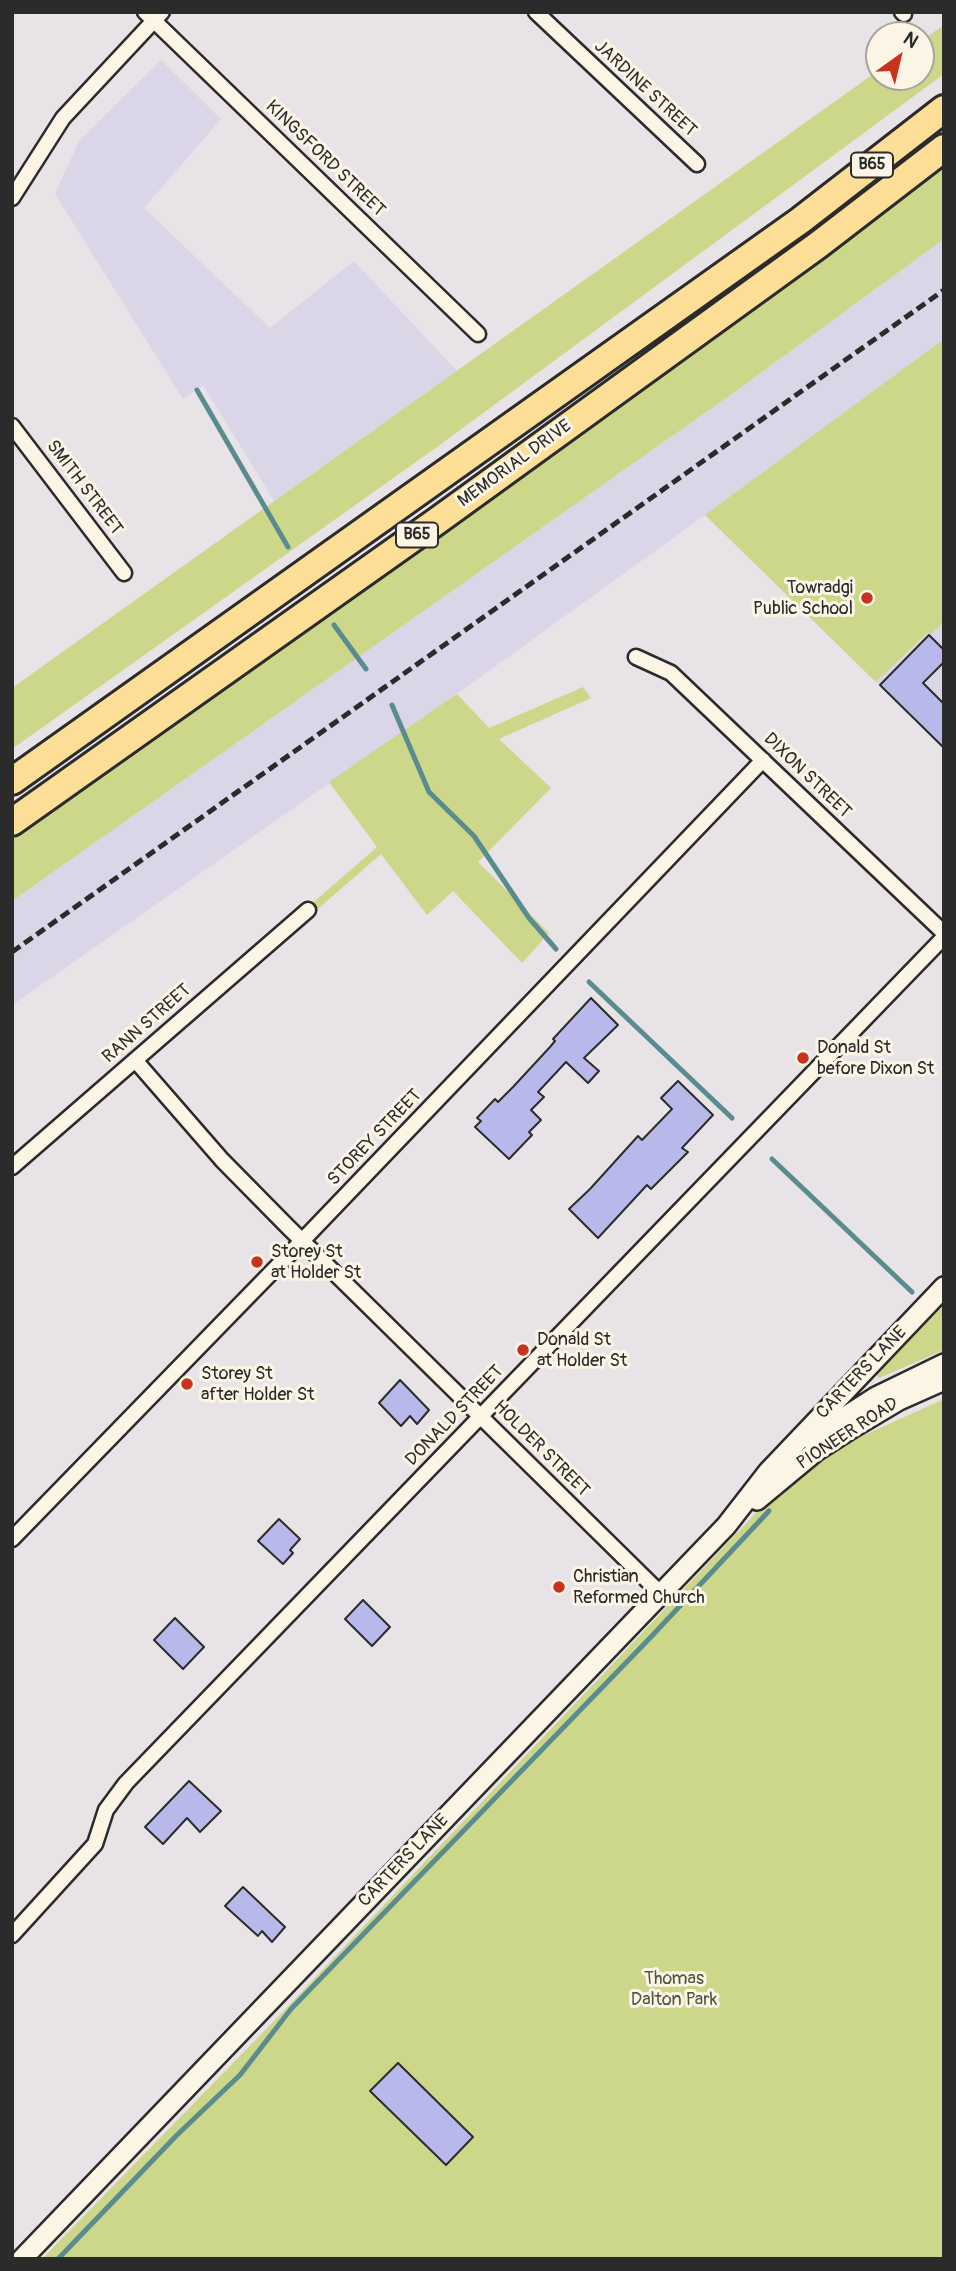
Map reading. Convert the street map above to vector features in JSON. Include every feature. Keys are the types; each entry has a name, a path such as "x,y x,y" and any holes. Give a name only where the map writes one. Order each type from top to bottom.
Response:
{"highway":[{"name":"MEMORIAL DRIVE","path":"12,781 801,220 944,109"},
{"name":"MEMORIAL DRIVE","path":"12,822 459,505 818,245 944,148"}],"main road":[{"name":"CARTERS LANE","path":"22,2259 726,1526 781,1459 944,1287"},
{"name":"PIONEER ROAD","path":"839,1420 904,1382 944,1364"},
{"name":"PIONEER ROAD","path":"726,1526 816,1451 900,1400 944,1380"},
{"name":"CARTERS LANE","path":"781,1459 839,1420"}],"street":[{"name":"JARDINE STREET","path":"536,12 697,164"},
{"path":"12,198 64,118 153,15"},
{"name":"KINGSFORD STREET","path":"153,15 478,334"},
{"name":"SMITH STREET","path":"12,426 124,573"},
{"name":"DIXON STREET","path":"636,657 671,673 944,935"},
{"name":"STOREY STREET","path":"12,1539 763,760"},
{"name":"RANN STREET","path":"12,1167 308,910"},
{"name":"DONALD STREET","path":"12,1935 95,1844 106,1810 126,1783 944,935"},
{"name":"HOLDER STREET","path":"135,1060 222,1160 660,1593"}],"shaded area":[{"path":"161,60 221,119 144,208 270,328 354,261 457,371 274,501 203,385 183,399 55,194 79,141"},
{"path":"944,239 944,749 705,515 457,694 12,1005 12,901 736,391"}],"green space":[{"path":"944,25 944,74 935,81 935,31"},
{"path":"865,80 865,91 921,91 437,447 12,749 12,688"},
{"path":"944,167 944,239 736,391 12,901 12,834"},
{"name":"Towradgi Public School","path":"944,339 944,622 931,634 928,632 876,682 705,515"},
{"path":"583,687 591,698 499,739 551,788 478,862 549,933 522,963 453,891 427,915 381,854 312,914 309,906 377,847 329,782 457,694 489,728"},
{"path":"944,1302 944,1350 879,1378 876,1374 879,1370"},
{"name":"Thomas Dalton Park","path":"944,1399 944,2259 42,2259 274,2021 772,1496 836,1448"}],"building":[{"path":"929,635 944,650 944,662 923,683 944,704 944,748 880,685"},
{"path":"591,998 618,1025 584,1058 599,1071 588,1083 566,1062 538,1092 544,1097 531,1110 541,1120 529,1132 532,1135 509,1159 475,1127 481,1121 477,1118 495,1099 498,1102 513,1087"},
{"path":"678,1081 713,1115 682,1148 688,1152 651,1189 647,1185 598,1238 569,1209 638,1136 642,1140 672,1109 661,1098"},
{"path":"400,1380 429,1410 417,1424 410,1416 401,1426 379,1403"},
{"path":"279,1519 300,1539 283,1564 258,1541"},
{"path":"363,1600 390,1627 372,1646 345,1619"},
{"path":"175,1618 204,1647 183,1669 154,1640"},
{"path":"189,1781 221,1811 200,1832 187,1818 163,1844 145,1827"},
{"path":"243,1887 285,1927 272,1942 262,1931 258,1936 225,1906"},
{"path":"398,2063 473,2137 446,2165 370,2091"}],"waterway":[{"path":"197,390 288,547"},
{"path":"334,625 366,669"},
{"path":"392,705 429,792 474,836 529,918 556,949"},
{"path":"589,982 732,1118"},
{"path":"772,1159 912,1292"},
{"path":"58,2259 177,2135 240,2075 291,2009 769,1511"}],"railway":[{"path":"12,952 944,290"}],"place":[{"name":"Towradgi Public School","path":"867,598"},
{"name":"Donald St before Dixon St","path":"803,1058"},
{"name":"Storey St at Holder St","path":"257,1262"},
{"name":"Donald St at Holder St","path":"523,1350"},
{"name":"Storey St after Holder St","path":"187,1384"},
{"name":"Christian Reformed Church","path":"559,1587"}]}
